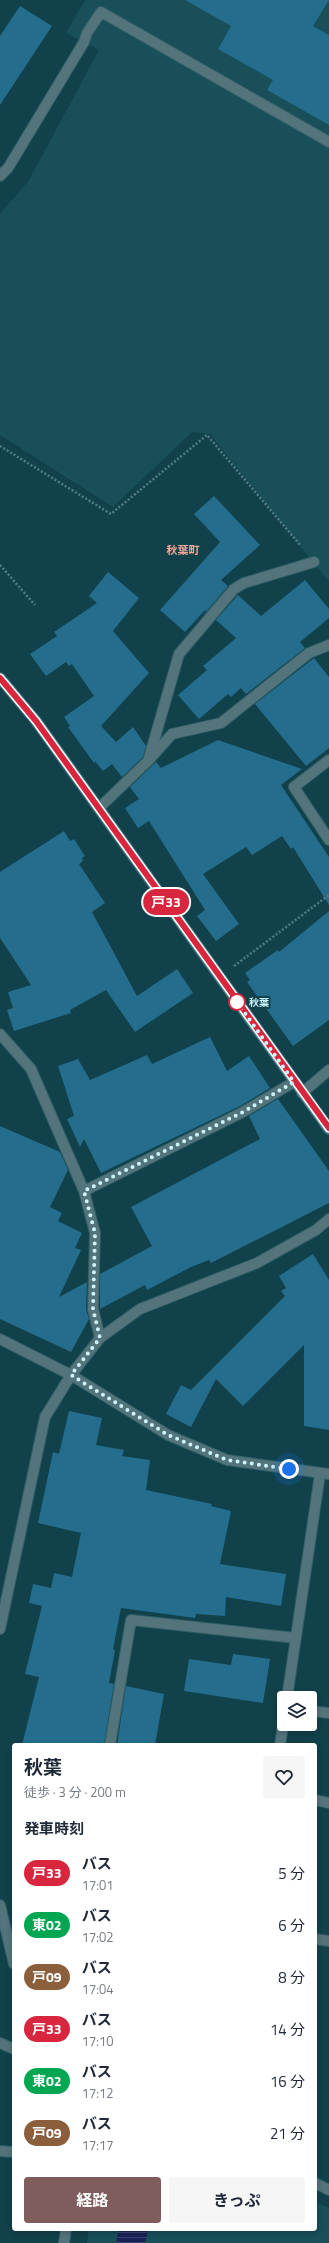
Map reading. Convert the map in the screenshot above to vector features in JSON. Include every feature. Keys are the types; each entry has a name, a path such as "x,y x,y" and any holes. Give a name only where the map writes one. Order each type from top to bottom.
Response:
{"street":[{"path":"0,176 8,168 84,42 87,33 101,12 329,142"},
{"path":"148,761 179,654 234,589 244,583 314,562"},
{"path":"99,808 148,761 172,734 221,723 309,653 329,645"},
{"path":"0,678 36,721 294,1082 329,1128"},
{"path":"329,760 294,787 329,840"},
{"path":"0,1034 31,1068 84,1191 95,1233 93,1309 100,1338"},
{"path":"302,1093 329,1070"},
{"path":"84,1191 243,1112 294,1082"},
{"path":"0,1625 45,1417 71,1375 100,1338 140,1309 257,1263 316,1230 329,1219"},
{"path":"0,1338 71,1375 168,1435 227,1460 324,1474 288,1691"},
{"path":"110,1743 131,1620 296,1638"},
{"path":"317,1712 329,1713"},
{"path":"280,1743 282,1731"},
{"path":"317,1800 329,1803"},
{"path":"0,1905 9,1920 12,1946"},
{"path":"317,1939 329,1941"},
{"path":"0,2043 12,2048"},
{"path":"0,2151 12,2152"},
{"path":"317,2184 329,2190"},
{"path":"64,2243 66,2231"}],"path":[{"path":"0,446 112,514 207,435 314,562"},
{"path":"0,565 35,605"},
{"path":"219,977 329,895"}],"shaded area":[{"path":"85,0 329,0 329,582 210,434 192,432 113,507 0,435 0,214 29,180 99,50 66,33"},
{"path":"317,2203 329,2208 329,2243 87,2243 89,2231 317,2231"},
{"path":"119,2231 148,2231 145,2243 116,2243"}],"building":[{"path":"185,0 329,0 313,26 329,35 329,125 267,90 273,80 218,49 231,26"},
{"path":"20,6 52,26 0,105 0,36"},
{"path":"214,496 260,545 221,580 228,586 206,612 205,610 185,632 160,610 220,542 194,514"},
{"path":"108,572 139,598 113,631 149,673 101,726 116,742 133,727 146,746 143,757 122,777 112,764 103,771 95,761 94,763 68,727 70,726 64,717 94,696 72,664 69,666 66,662 46,676 30,654 57,636 54,632 97,603 89,596"},
{"path":"305,580 329,609 329,618 300,642 305,648 246,694 241,688 231,697 228,694 199,719 178,695 207,670 203,666 236,638 216,620 238,595 261,616"},
{"path":"314,658 329,677 329,748 306,766 255,704"},
{"path":"218,740 302,769 281,785 329,857 329,905 293,847 291,849 282,836 252,855 246,847 203,874 239,924 216,941 197,916 205,910 149,821 138,828 125,808 139,799 130,787 156,762 161,768"},
{"path":"64,831 70,841 74,839 85,856 82,858 83,861 79,864 105,903 92,912 137,996 177,969 193,993 135,1032 106,990 70,1010 71,1013 14,1031 7,1010 13,1008 8,992 31,985 0,938 0,872"},
{"path":"329,911 329,1020 293,1046 247,982 250,980 245,973 278,950 279,952"},
{"path":"210,1037 227,1071 249,1056 270,1088 240,1106 101,1173 84,1139 80,1147 67,1119 74,1116 58,1066 78,1059 90,1080 147,1055 152,1064"},
{"path":"278,1099 329,1171 329,1203 211,1263 209,1260 191,1267 147,1290 145,1285 100,1309 100,1274 152,1246 131,1207 260,1139 249,1116"},
{"path":"0,1126 60,1152 68,1170 50,1207 62,1213 58,1221 82,1233 75,1248 81,1250 59,1297 87,1282 86,1309 89,1319 71,1352 0,1319"},
{"path":"313,1254 329,1280 329,1430 304,1426 304,1345 243,1406 216,1379 191,1427 166,1414 181,1385 191,1390 285,1296 281,1291 286,1288 279,1276"},
{"path":"69,1411 102,1418 96,1445 124,1450 122,1456 150,1460 146,1490 212,1504 211,1506 231,1511 220,1564 286,1574 281,1606 226,1597 225,1616 196,1614 195,1618 121,1608 113,1649 115,1650 109,1683 114,1684 104,1743 22,1743 39,1677 25,1674 42,1606 29,1603 33,1584 51,1588 54,1573 72,1577 81,1533 38,1523 53,1452 59,1454"},
{"path":"233,1654 270,1659 263,1703 184,1691 189,1659 231,1665"},
{"path":"126,1686 164,1694 155,1743 117,1743"}],"bus line":[{"name":"戸33","path":"0,678 36,721 294,1082 329,1128"}],"place":[{"name":"秋葉","path":"237,1002"}],"district":[{"name":"秋葉町","path":"183,550"}],"route":[{"path":"237,1002 235,999 294,1082 283,1090 243,1112 84,1191 95,1233 93,1309 100,1338 71,1375 168,1435 227,1460 289,1469"}]}
